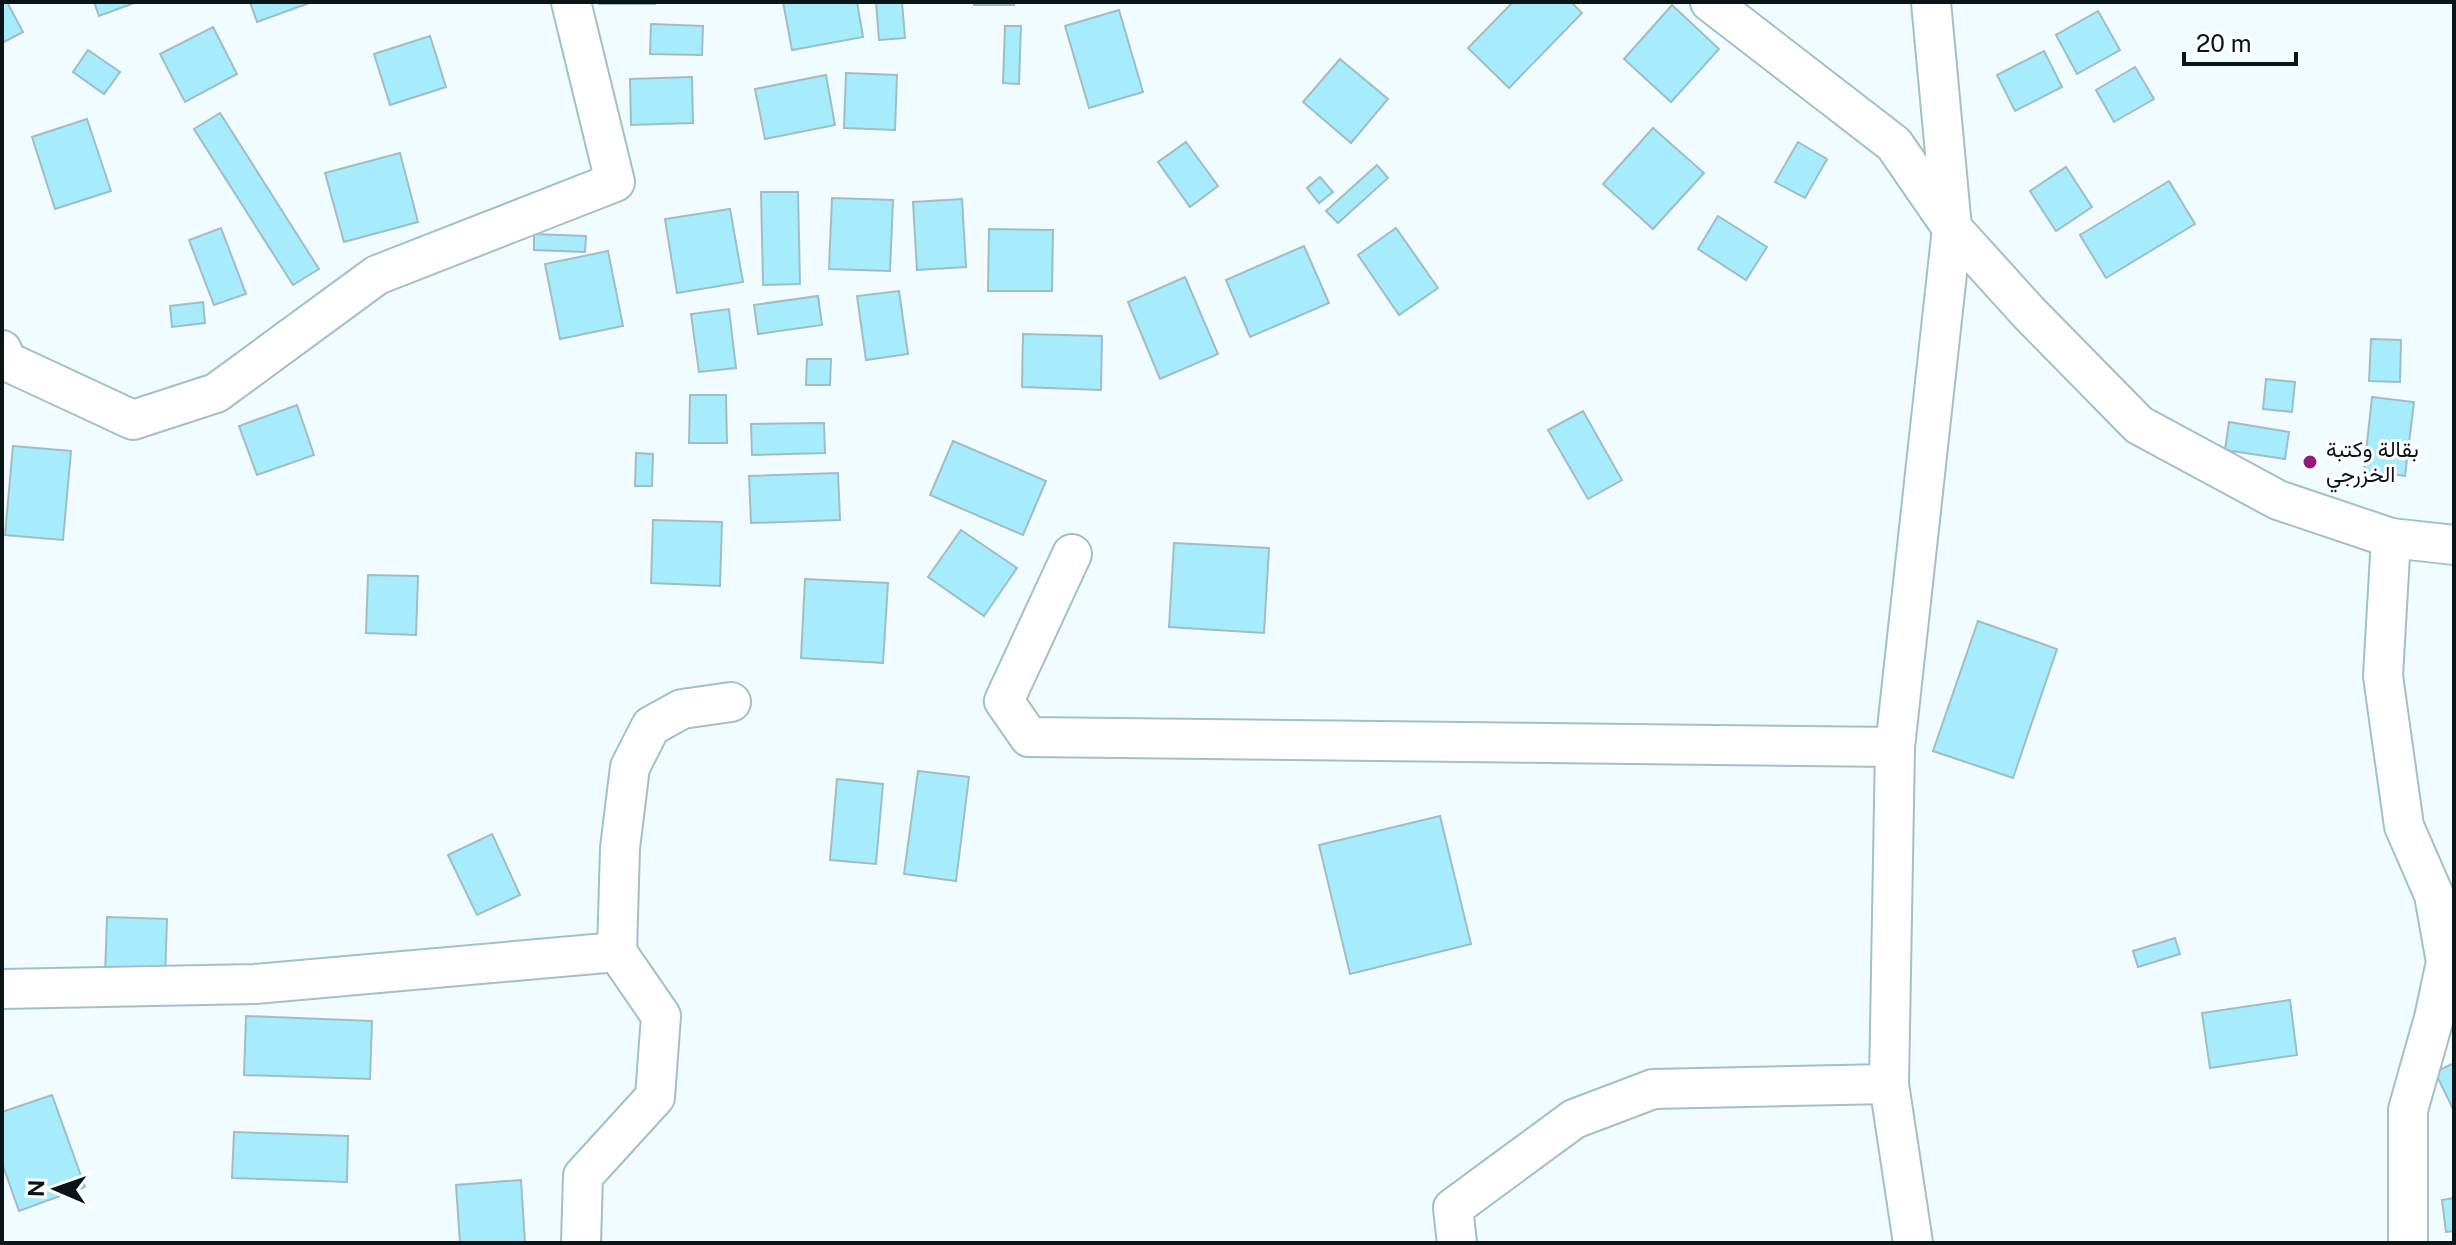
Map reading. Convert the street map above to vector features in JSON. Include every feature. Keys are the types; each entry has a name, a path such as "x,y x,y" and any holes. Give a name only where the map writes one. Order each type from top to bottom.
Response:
{"street":[{"path":"2,350 6,361 133,420 216,393 377,275 615,182 571,2"},
{"path":"1710,2 1894,144 1952,228 2029,313 2139,425 2278,500 2391,538 2454,545"},
{"path":"1913,1243 1889,1084 1895,747 1952,228 1931,2"},
{"path":"2391,538 2383,676 2404,826 2434,895 2450,962 2408,1110 2408,1243"},
{"path":"1072,554 1004,701 1029,737 1895,747"},
{"path":"581,1243 583,1176 655,1097 661,1016 617,952 620,848 630,767 651,726 682,709 731,702"},
{"path":"2,989 255,984 617,952"},
{"path":"1457,1243 1453,1208 1574,1119 1653,1089 1889,1084"}],"building":[{"path":"2,2 7,2 23,32 2,43"},
{"path":"94,2 137,2 99,16"},
{"path":"250,2 312,2 257,22"},
{"path":"655,2 655,4 599,4"},
{"path":"783,2 857,2 863,37 792,50"},
{"path":"876,2 902,2 905,38 879,40"},
{"path":"974,2 1014,2 1014,5 974,5"},
{"path":"1513,2 1571,2 1582,13 1509,88 1468,48"},
{"path":"1672,5 1719,49 1671,102 1624,59"},
{"path":"1119,10 1143,92 1089,108 1065,26"},
{"path":"2098,11 2120,50 2077,74 2056,35"},
{"path":"651,24 703,26 702,55 650,54"},
{"path":"1005,26 1021,26 1019,84 1003,83"},
{"path":"213,27 237,74 185,102 160,54"},
{"path":"430,36 446,87 390,105 374,54"},
{"path":"88,50 120,72 104,94 73,72"},
{"path":"2044,51 2062,87 2015,111 1997,75"},
{"path":"1340,59 1388,99 1351,143 1303,102"},
{"path":"2135,67 2154,99 2114,122 2096,90"},
{"path":"846,73 897,75 895,130 844,128"},
{"path":"826,75 835,125 765,139 755,89"},
{"path":"692,77 693,123 631,125 630,79"},
{"path":"220,113 319,269 293,285 194,129"},
{"path":"87,119 111,191 55,209 32,137"},
{"path":"1653,128 1704,173 1653,229 1603,184"},
{"path":"1186,142 1218,186 1190,207 1158,162"},
{"path":"1798,142 1827,159 1805,198 1775,182"},
{"path":"400,153 418,222 344,242 325,173"},
{"path":"1377,165 1388,178 1338,223 1326,211"},
{"path":"2066,167 2092,207 2056,231 2030,191"},
{"path":"1320,177 1333,192 1319,203 1307,188"},
{"path":"2169,181 2195,224 2106,278 2080,235"},
{"path":"761,192 798,192 800,284 763,285"},
{"path":"832,198 893,200 890,271 829,269"},
{"path":"962,199 966,267 917,270 913,202"},
{"path":"730,209 743,282 677,293 665,219"},
{"path":"1718,216 1767,247 1746,280 1698,249"},
{"path":"221,228 246,294 214,305 189,240"},
{"path":"1396,228 1438,288 1399,315 1358,255"},
{"path":"989,229 1053,230 1052,291 988,291"},
{"path":"534,234 586,236 585,252 534,250"},
{"path":"1304,246 1329,303 1250,337 1226,280"},
{"path":"608,251 623,326 560,339 545,264"},
{"path":"1185,277 1218,354 1160,379 1128,302"},
{"path":"899,291 908,354 866,360 857,296"},
{"path":"818,296 822,325 758,334 754,305"},
{"path":"203,302 205,323 172,327 170,306"},
{"path":"729,309 736,368 699,372 691,314"},
{"path":"1023,334 1102,336 1101,390 1022,387"},
{"path":"2371,339 2401,340 2400,382 2369,381"},
{"path":"807,359 831,359 830,385 806,385"},
{"path":"2266,379 2295,382 2292,412 2263,409"},
{"path":"690,395 726,395 727,443 689,443"},
{"path":"2372,397 2414,402 2405,476 2364,471"},
{"path":"297,405 314,455 257,475 239,426"},
{"path":"1583,411 1622,480 1588,499 1548,430"},
{"path":"2229,422 2289,432 2285,459 2225,450"},
{"path":"824,423 825,453 752,455 751,424"},
{"path":"953,441 1046,481 1023,535 930,495"},
{"path":"13,446 71,451 63,540 5,535"},
{"path":"636,453 653,454 652,486 635,486"},
{"path":"838,473 840,520 751,523 749,476"},
{"path":"653,520 722,522 720,586 651,583"},
{"path":"961,530 1017,568 984,616 928,577"},
{"path":"1174,543 1269,548 1264,633 1169,627"},
{"path":"368,575 418,576 416,635 366,633"},
{"path":"805,579 888,583 883,663 801,658"},
{"path":"1978,621 2057,649 2013,778 1933,751"},
{"path":"918,771 969,777 956,881 904,874"},
{"path":"837,779 883,784 876,864 830,860"},
{"path":"1440,816 1471,944 1350,974 1319,845"},
{"path":"492,834 520,895 477,915 448,855"},
{"path":"107,917 167,919 165,978 105,976"},
{"path":"2175,938 2180,954 2138,967 2133,951"},
{"path":"2290,1000 2297,1055 2210,1068 2202,1013"},
{"path":"246,1016 372,1021 370,1079 244,1075"},
{"path":"2454,1063 2454,1111 2435,1072"},
{"path":"52,1095 85,1187 19,1211 2,1163 2,1112"},
{"path":"234,1132 348,1136 347,1182 232,1178"},
{"path":"521,1180 525,1243 460,1243 456,1185"},
{"path":"2454,1198 2454,1231 2446,1232 2442,1200"}],"place":[{"name":"بقالة وكتبة الخزرجي","path":"2310,462"}]}
